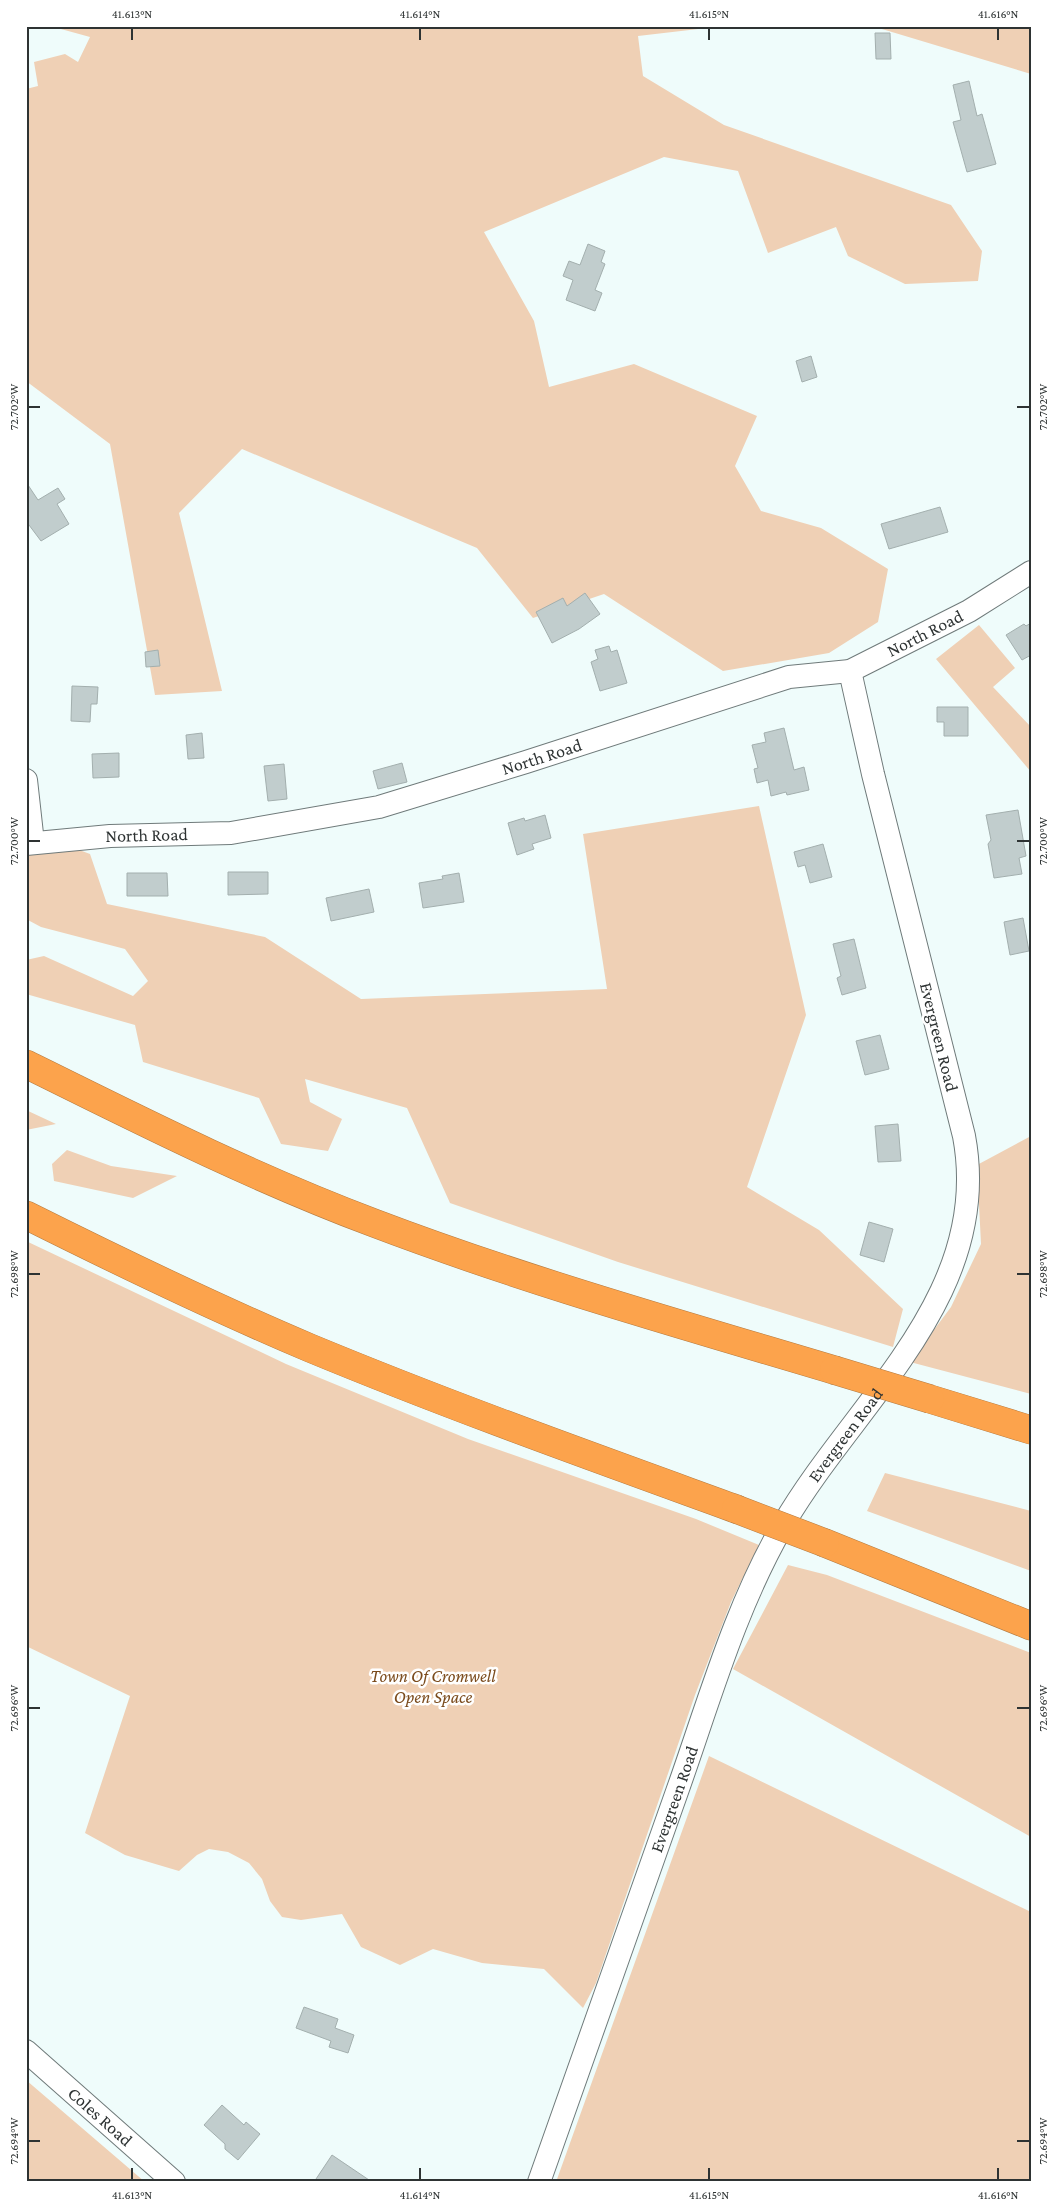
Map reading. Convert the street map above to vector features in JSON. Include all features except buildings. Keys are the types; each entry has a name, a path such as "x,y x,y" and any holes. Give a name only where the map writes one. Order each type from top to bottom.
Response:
{"highway":[{"path":"26,1064 232,1164 374,1223 516,1273 1031,1430"},
{"path":"26,1215 171,1286 310,1348 492,1420 825,1543 1031,1626"}],"street":[{"name":"North Road","path":"30,843 110,836 231,833 379,807 526,762 789,677 850,671 969,612 1031,572"},
{"name":"Evergreen Road","path":"539,2182 718,1676 754,1583 776,1536 806,1488 886,1383 917,1335 943,1288 963,1228 969,1178 965,1142 873,774 850,671"},
{"path":"26,780 30,843"},
{"name":"Coles Road","path":"26,2051 174,2182"}],"green space":[{"path":"50,26 724,26 638,36 643,76 724,125 951,205 982,251 978,281 905,284 848,256 836,227 768,253 738,171 664,157 484,232 534,321 549,387 634,364 757,416 735,466 761,511 821,528 888,569 878,622 829,653 723,671 604,594 533,618 477,548 242,449 179,513 222,691 155,695 110,444 26,381 26,89 38,86 34,62 65,54 78,62 90,37"},
{"path":"872,26 1031,26 1031,74"},
{"path":"979,625 1015,668 993,687 1031,727 1031,772 936,659"},
{"path":"759,806 806,1015 747,1187 819,1230 903,1309 893,1347 618,1262 450,1203 407,1108 305,1079 310,1102 342,1119 328,1151 281,1144 259,1098 143,1062 135,1025 26,994 26,960 44,956 133,996 148,981 125,949 41,927 26,919 26,852 58,842 90,854 107,904 265,937 361,999 607,989 583,834"},
{"path":"26,1110 56,1124 26,1130"},
{"path":"1031,1136 1031,1394 910,1362 951,1307 981,1244 977,1165"},
{"path":"67,1150 111,1166 177,1176 133,1198 54,1181 52,1164"},
{"name":"Town Of Cromwell Open Space","path":"26,1241 286,1364 468,1439 696,1519 759,1545 731,1602 695,1695 596,1983 583,2008 544,1969 482,1963 433,1949 400,1965 361,1947 342,1914 301,1920 282,1917 270,1901 262,1879 249,1863 228,1852 209,1849 197,1855 179,1871 125,1855 85,1833 130,1696 26,1646"},
{"path":"885,1473 1031,1511 1031,1571 867,1511"},
{"path":"788,1565 827,1575 1031,1653 1031,1837 733,1669"},
{"path":"709,1756 1031,1912 1031,2182 556,2182"},
{"path":"26,2080 145,2182 26,2182"}]}
